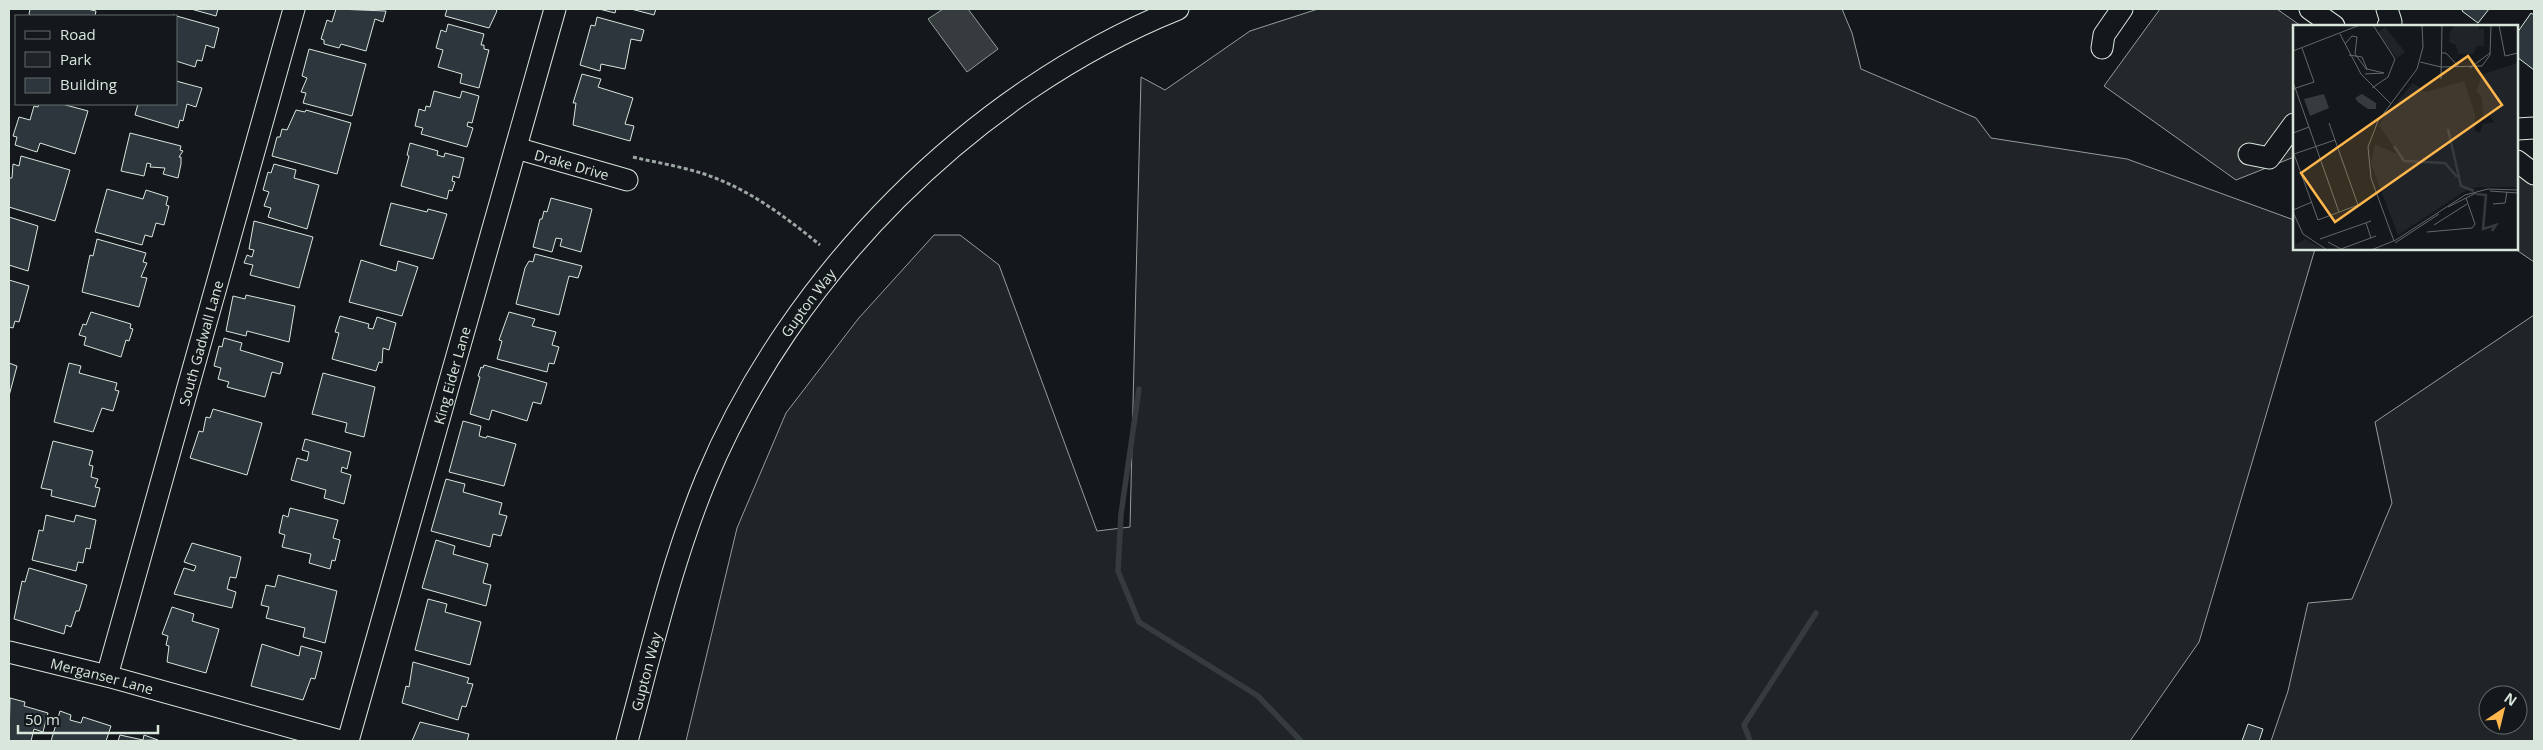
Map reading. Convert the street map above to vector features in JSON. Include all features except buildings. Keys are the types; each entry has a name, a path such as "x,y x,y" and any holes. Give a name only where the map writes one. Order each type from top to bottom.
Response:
{"street":[{"name":"South Gadwall Lane","path":"106,676 294,9"},
{"name":"King Eider Lane","path":"348,741 555,9"},
{"name":"Gupton Way","path":"626,741 678,554 707,478 740,407 818,287 870,225 928,168 979,126 1033,86 1101,46 1178,9"},
{"path":"2102,48 2104,35 2122,9"},
{"path":"2310,9 2333,25"},
{"path":"2388,9 2391,22 2389,25"},
{"path":"2249,154 2269,158 2293,125"},
{"path":"2518,129 2534,128"},
{"name":"Drake Drive","path":"516,148 627,180"},
{"path":"2518,162 2534,174"},
{"name":"Merganser Lane","path":"9,652 106,676 341,741"}],"path":[{"path":"633,157 695,171 747,192 789,220 820,245"}],"green space":[{"path":"1318,9 1842,9 1852,33 1861,69 1976,118 1991,138 2127,159 2293,220 2293,250 2315,250 2199,642 2130,741 686,741 737,528 786,413 858,319 934,235 960,235 999,265 1097,531 1130,527 1141,77 1165,90 1250,31"},
{"path":"2534,315 2534,741 2271,741 2288,691 2308,603 2352,599 2392,503 2375,422"}],"shaded area":[{"path":"943,9 968,9 998,49 967,72 928,19"},
{"path":"2160,9 2277,9 2300,25 2293,25 2293,157 2236,180 2104,86"},
{"path":"2518,174 2534,185 2534,262 2516,250 2518,250"}],"waterway":[{"path":"1139,389 1121,514 1118,571 1139,622 1258,696 1301,741"},
{"path":"1750,741 1744,725 1816,613"}]}
